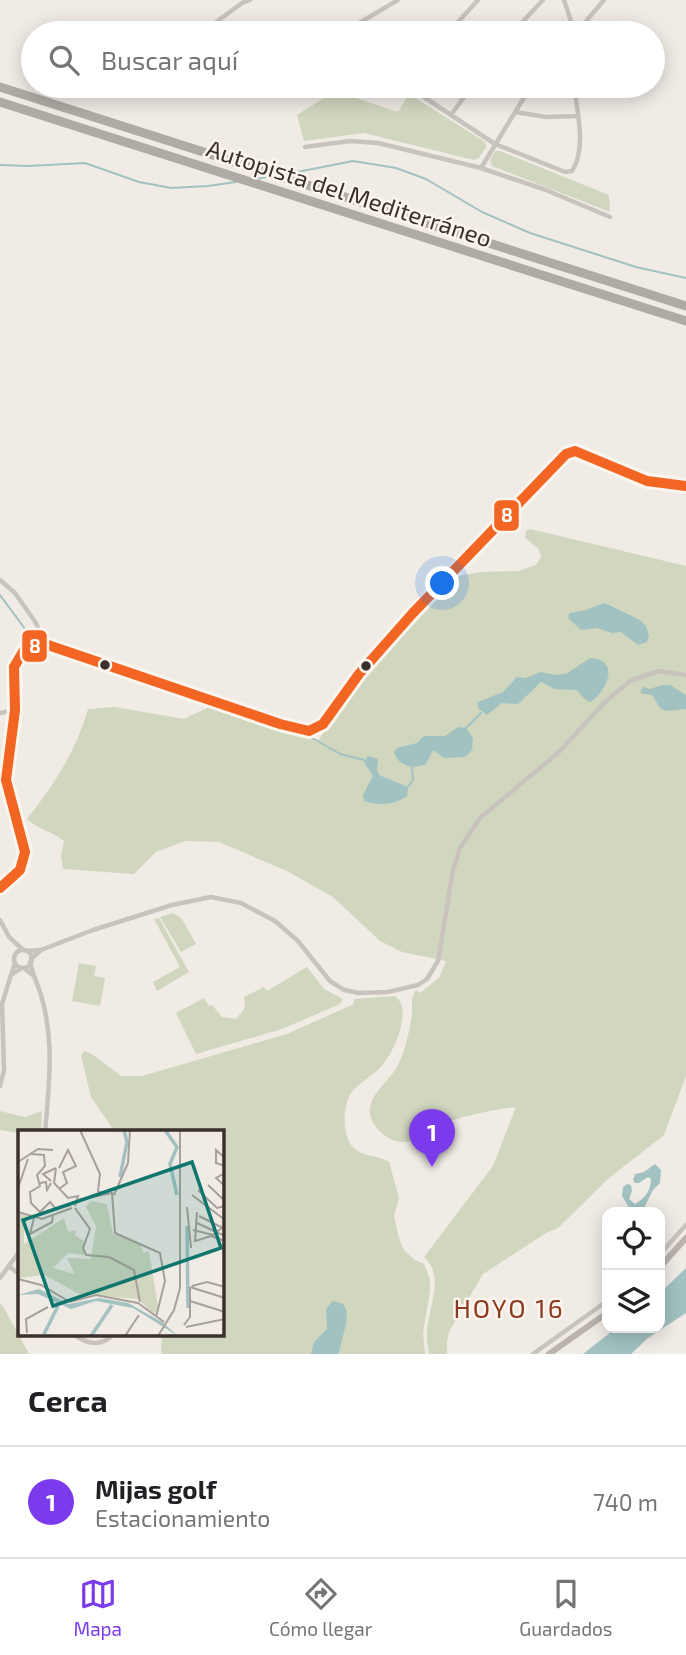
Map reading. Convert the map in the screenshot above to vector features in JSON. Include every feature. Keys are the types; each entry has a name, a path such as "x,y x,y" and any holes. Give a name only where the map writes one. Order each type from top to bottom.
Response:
{"highway":[{"name":"Autopista del Mediterráneo","path":"0,87 21,94"},
{"name":"Autopista del Mediterráneo","path":"34,98 686,306"},
{"name":"Autopista del Mediterráneo","path":"0,102 686,321"}],"street":[{"path":"217,21 242,1 250,0"},
{"path":"362,21 398,0"},
{"path":"459,21 478,0"},
{"path":"523,21 543,0"},
{"path":"564,0 570,21"},
{"path":"586,21 604,0"},
{"path":"425,98 495,144 565,172 572,171 578,162 580,141 576,98"},
{"path":"451,115 463,98"},
{"path":"481,168 523,98"},
{"path":"515,112 546,117 577,116"},
{"path":"305,147 365,141 481,168 546,190 610,217"},
{"path":"1,889 20,870 25,852 6,780 15,710 14,667 24,650 37,644 45,644 309,731 323,724 359,674 412,614 566,454 575,451 647,481 686,486"},
{"path":"0,580 15,593 45,644"},
{"path":"0,1086 4,1070 2,1004 17,953 41,950 93,930 195,899 227,899 262,912 298,941 330,981 344,990 359,993 388,992 418,985 427,979 438,961 453,870 460,848 480,818 559,752 605,702 629,681 659,671 686,676"},
{"path":"0,713 15,710"},
{"path":"0,920 9,937 25,950 46,1011 50,1035 50,1072 45,1130"},
{"path":"11,975 22,969 41,950"},
{"path":"15,962 34,976"},
{"path":"665,1248 686,1225"},
{"path":"665,1261 686,1238"},
{"path":"0,1278 18,1253"},
{"path":"9,1266 18,1273"},
{"path":"549,1354 581,1332 585,1323 602,1306"},
{"path":"533,1354 602,1315"},
{"path":"76,1336 92,1344 106,1342 112,1336"}],"green space":[{"path":"324,98 356,98 398,112 407,98 415,98 485,142 486,147 479,158 474,160 364,133 304,141 297,115"},
{"path":"495,151 609,195 610,212 492,166 490,160"},
{"path":"530,529 686,566 686,1076 664,1135 609,1178 558,1228 483,1274 450,1330 447,1354 429,1354 428,1322 435,1283 434,1274 424,1257 493,1166 516,1107 455,1119 415,1140 403,1142 391,1139 379,1131 372,1120 372,1101 397,1067 404,1050 414,993 416,990 420,993 439,978 446,961 402,952 380,941 333,897 287,871 219,842 185,841 156,852 134,874 63,869 61,856 64,841 27,819 63,767 88,709 115,707 184,719 211,706 317,742 362,677 453,577 480,572 518,571 536,565 541,557 539,549 525,538 526,531"},
{"path":"173,913 182,919 196,944 181,952 160,917"},
{"path":"159,918 189,972 157,991 153,982 180,967 154,919"},
{"path":"79,963 96,966 94,976 105,978 100,1006 72,1001"},
{"path":"307,967 324,989 343,999 340,1004 282,1029 196,1054 176,1013 204,998 222,1017 236,1019 245,1008 244,997 264,987 267,991"},
{"path":"395,996 402,1010 400,1030 388,1058 351,1093 346,1105 345,1126 348,1140 355,1149 389,1162 399,1198 394,1216 399,1238 404,1250 424,1264 430,1279 423,1333 425,1354 162,1354 162,1336 224,1336 224,1130 114,1130 91,1097 81,1056 84,1051 92,1054 121,1076 142,1076 287,1034 354,1004 354,999"},
{"path":"0,1111 25,1117 42,1111 41,1130 18,1130 18,1133 0,1130"},
{"path":"0,1303 29,1354 0,1354"}],"water":[{"path":"605,603 640,620 649,635 647,642 638,645 621,632 612,633 597,628 581,630 568,618 569,613"},
{"path":"590,658 600,660 608,670 606,683 591,702 576,690 555,689 541,682 518,704 502,703 487,715 478,708 478,702 503,692 517,677 525,678 541,672 566,674"},
{"path":"670,685 686,695 686,709 666,711 660,708 652,695 640,693 643,687 650,689"},
{"path":"458,727 466,728 473,738 472,750 465,757 444,758 433,750 426,764 416,767 402,764 396,757 394,752 397,748 417,743 424,736 445,736"},
{"path":"368,756 378,759 379,775 408,787 407,796 386,804 364,801 363,795 373,776 364,762"},
{"path":"655,1164 661,1170 660,1183 644,1207 629,1207 622,1196 623,1187 631,1185 629,1199 635,1204 638,1202 648,1191 651,1179 648,1177 639,1183 633,1180 635,1174 644,1172"},
{"path":"686,1268 686,1313 665,1327 665,1288"},
{"path":"333,1301 343,1304 347,1311 339,1352 311,1354 314,1342 327,1329 326,1309"},
{"path":"610,1333 656,1333 631,1354 583,1354"}],"waterway":[{"path":"287,174 353,161 396,168 426,179 482,212 530,233 636,267 686,278"},
{"path":"0,165 85,163 139,182 171,188 236,182"},
{"path":"256,179 267,177"},
{"path":"0,595 34,641"},
{"path":"215,707 316,740 340,754 364,760"},
{"path":"466,728 481,713"},
{"path":"408,787 413,780 412,767"}],"transit line":[{"name":"8","path":"0,888 20,870 25,852 6,780 15,710 14,667 24,650 45,644 280,724 309,731 323,724 359,674 412,614 566,454 575,451 647,481 686,486"}],"place":[{"name":"Mijas golf","path":"432,1167"}],"district":[{"name":"HOYO 16","path":"509,1309"}]}
